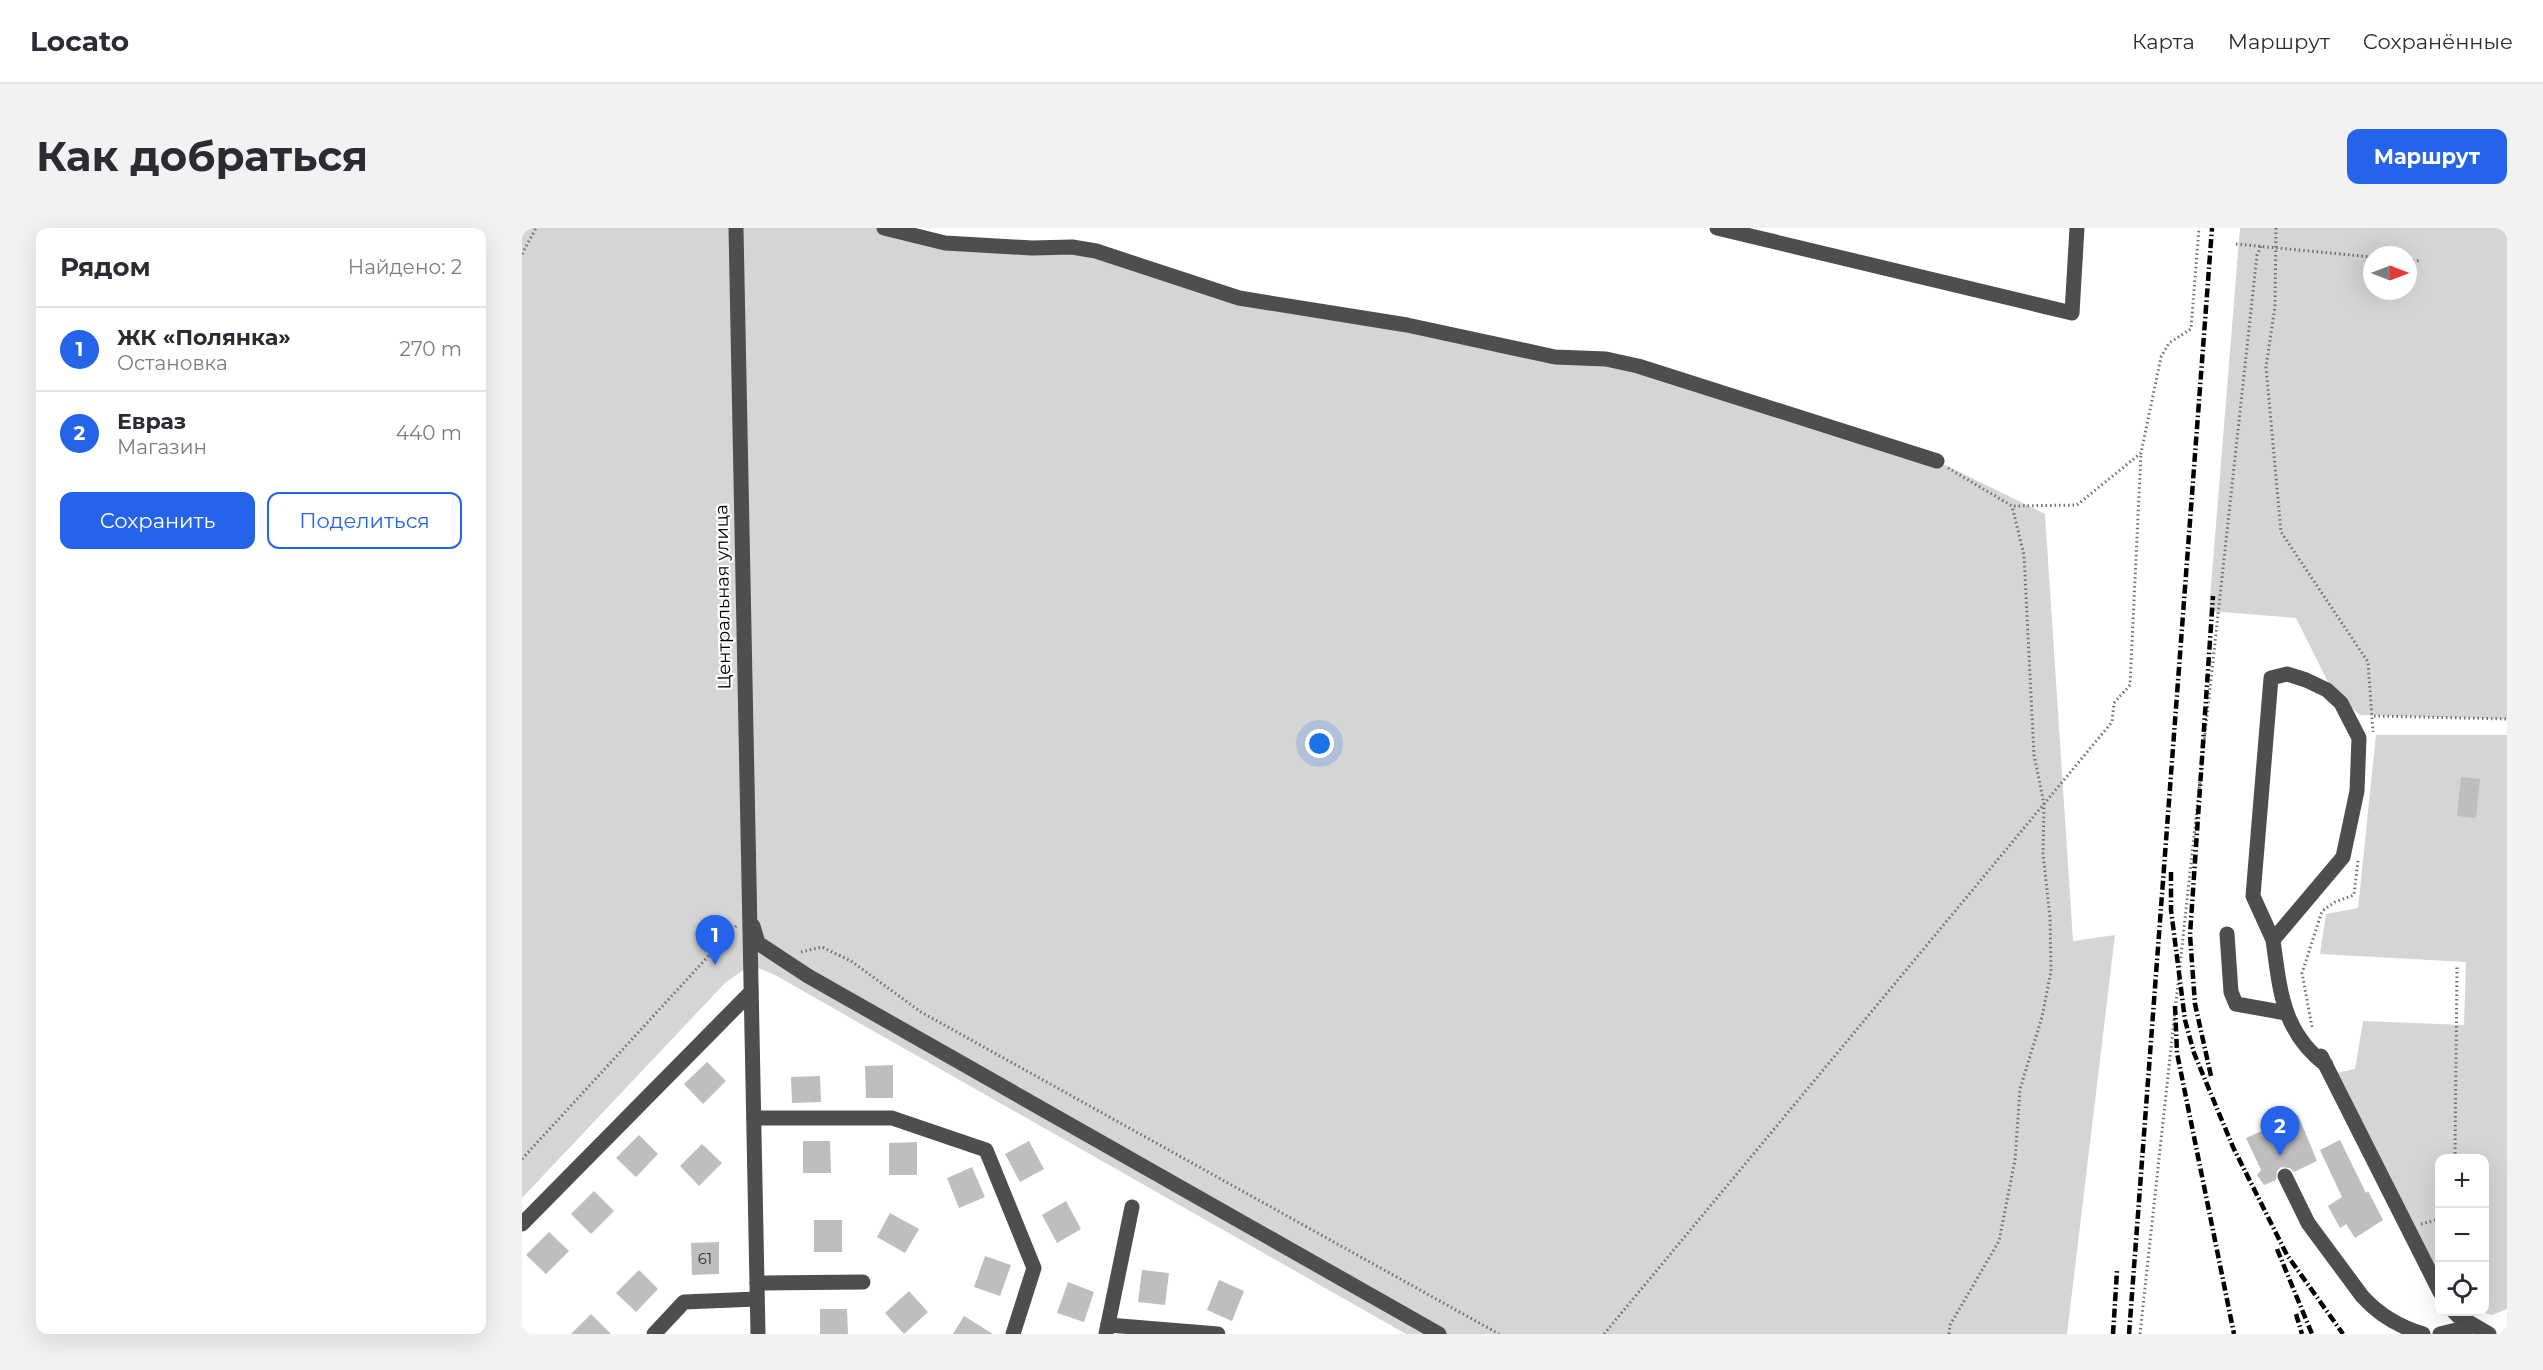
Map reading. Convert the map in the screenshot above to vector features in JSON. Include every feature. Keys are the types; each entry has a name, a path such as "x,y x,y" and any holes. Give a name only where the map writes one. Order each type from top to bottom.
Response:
{"street":[{"name":"Центральная улица","path":"736,228 758,1334"},
{"path":"884,228 945,243 1032,248 1072,247 1096,251 1239,298 1407,325 1555,357 1606,359 1638,366 1937,461"},
{"path":"1717,228 2072,313 2077,228"},
{"path":"2273,940 2343,857 2356,791 2359,738 2341,704 2327,690 2287,674 2271,678 2253,896 2273,940 2278,988 2286,1013 2294,1030 2310,1053 2326,1065"},
{"path":"748,912 758,943 778,958 1439,1334"},
{"path":"2228,934 2231,992 2236,1004 2286,1013"},
{"path":"522,1224 751,992"},
{"path":"2315,1044 2435,1284"},
{"path":"754,1118 892,1118 986,1150 1034,1268 1013,1334"},
{"path":"2285,1176 2307,1223 2362,1296 2371,1306 2392,1320 2423,1334"},
{"path":"1132,1207 1108,1330 1218,1334"},
{"path":"757,1283 863,1282"},
{"path":"654,1334 684,1302 757,1299"},
{"path":"2460,1316 2489,1334"},
{"path":"2440,1334 2473,1326"}],"path":[{"path":"522,254 536,228"},
{"path":"1604,1334 2112,722 2114,703 2130,685 2141,453 2161,357 2169,343 2191,329 2199,228"},
{"path":"2276,228 2275,306 2266,367 2281,532 2368,662 2374,716 2373,734"},
{"path":"2236,244 2363,256"},
{"path":"2140,1334 2254,279 2257,255 2261,246"},
{"path":"2417,261 2421,261"},
{"path":"1937,461 2012,506 2077,505 2141,453"},
{"path":"1949,1334 1950,1325 1999,1241 2015,1160 2020,1089 2042,1017 2051,971 2050,917 2043,854 2044,804 2034,755 2024,555 2012,506"},
{"path":"2374,716 2507,719"},
{"path":"2315,1044 2302,973 2322,911 2335,902 2354,896 2358,861"},
{"path":"522,1159 748,912"},
{"path":"778,958 822,947 851,961 921,1012 1499,1334"},
{"path":"2455,1154 2457,966"}],"shaded area":[{"path":"522,228 884,228 945,243 1072,247 1239,298 1606,359 1937,461 2045,514 2073,941 2115,935 2067,1334 1406,1334 775,975 750,965 725,983 522,1198"},
{"path":"2240,228 2507,228 2507,719 2360,715 2333,692 2296,618 2209,611"},
{"path":"2376,735 2507,735 2507,1309 2492,1315 2489,1314 2489,1154 2435,1154 2435,1278 2336,1073 2355,1069 2363,1021 2464,1025 2466,962 2320,954 2326,914 2358,908"}],"building":[{"path":"2461,777 2480,779 2476,818 2457,816"},
{"path":"707,1062 726,1081 703,1104 684,1084"},
{"path":"893,1065 893,1098 866,1098 865,1066"},
{"path":"820,1076 821,1102 792,1103 791,1077"},
{"path":"2298,1115 2317,1161 2294,1172 2290,1168 2281,1167 2277,1171 2276,1180 2264,1185 2257,1175 2261,1170 2246,1138"},
{"path":"639,1135 658,1154 636,1177 616,1158"},
{"path":"2340,1140 2366,1193 2368,1191 2383,1220 2355,1238 2346,1224 2340,1228 2328,1206 2342,1197 2320,1150"},
{"path":"803,1141 830,1141 831,1173 803,1173"},
{"path":"1029,1141 1044,1169 1020,1182 1005,1154"},
{"path":"917,1142 917,1175 889,1175 889,1143"},
{"path":"702,1144 722,1163 699,1186 680,1166"},
{"path":"972,1167 985,1197 959,1208 947,1178"},
{"path":"594,1191 614,1211 591,1234 571,1214"},
{"path":"1066,1201 1081,1229 1057,1243 1042,1215"},
{"path":"890,1213 919,1229 905,1253 877,1237"},
{"path":"814,1220 842,1220 842,1252 814,1252"},
{"path":"549,1232 569,1251 546,1274 526,1255"},
{"path":"719,1242 719,1274 692,1275 691,1243"},
{"path":"985,1256 1011,1265 1000,1296 974,1287"},
{"path":"639,1270 658,1289 636,1312 616,1293"},
{"path":"1142,1270 1169,1273 1165,1305 1138,1302"},
{"path":"1219,1280 1244,1291 1232,1321 1207,1310"},
{"path":"1068,1282 1094,1292 1084,1322 1057,1313"},
{"path":"909,1291 928,1312 904,1334 885,1313"},
{"path":"820,1309 847,1309 848,1334 820,1334"},
{"path":"591,1314 611,1334 571,1334"},
{"path":"964,1316 993,1334 953,1334"}],"railway":[{"path":"2129,1334 2212,228"},
{"path":"2211,1076 2195,1004 2190,935 2213,596"},
{"path":"2171,872 2171,910 2185,1020 2194,1053 2233,1147 2287,1255 2343,1334"},
{"path":"2175,1006 2177,1053 2234,1334"},
{"path":"2277,1249 2312,1334"},
{"path":"2113,1334 2117,1271"},
{"path":"2296,1314 2302,1334"}],"place":[{"name":"ЖК «Полянка»","path":"715,965"},
{"name":"Евраз","path":"2280,1156"}]}
